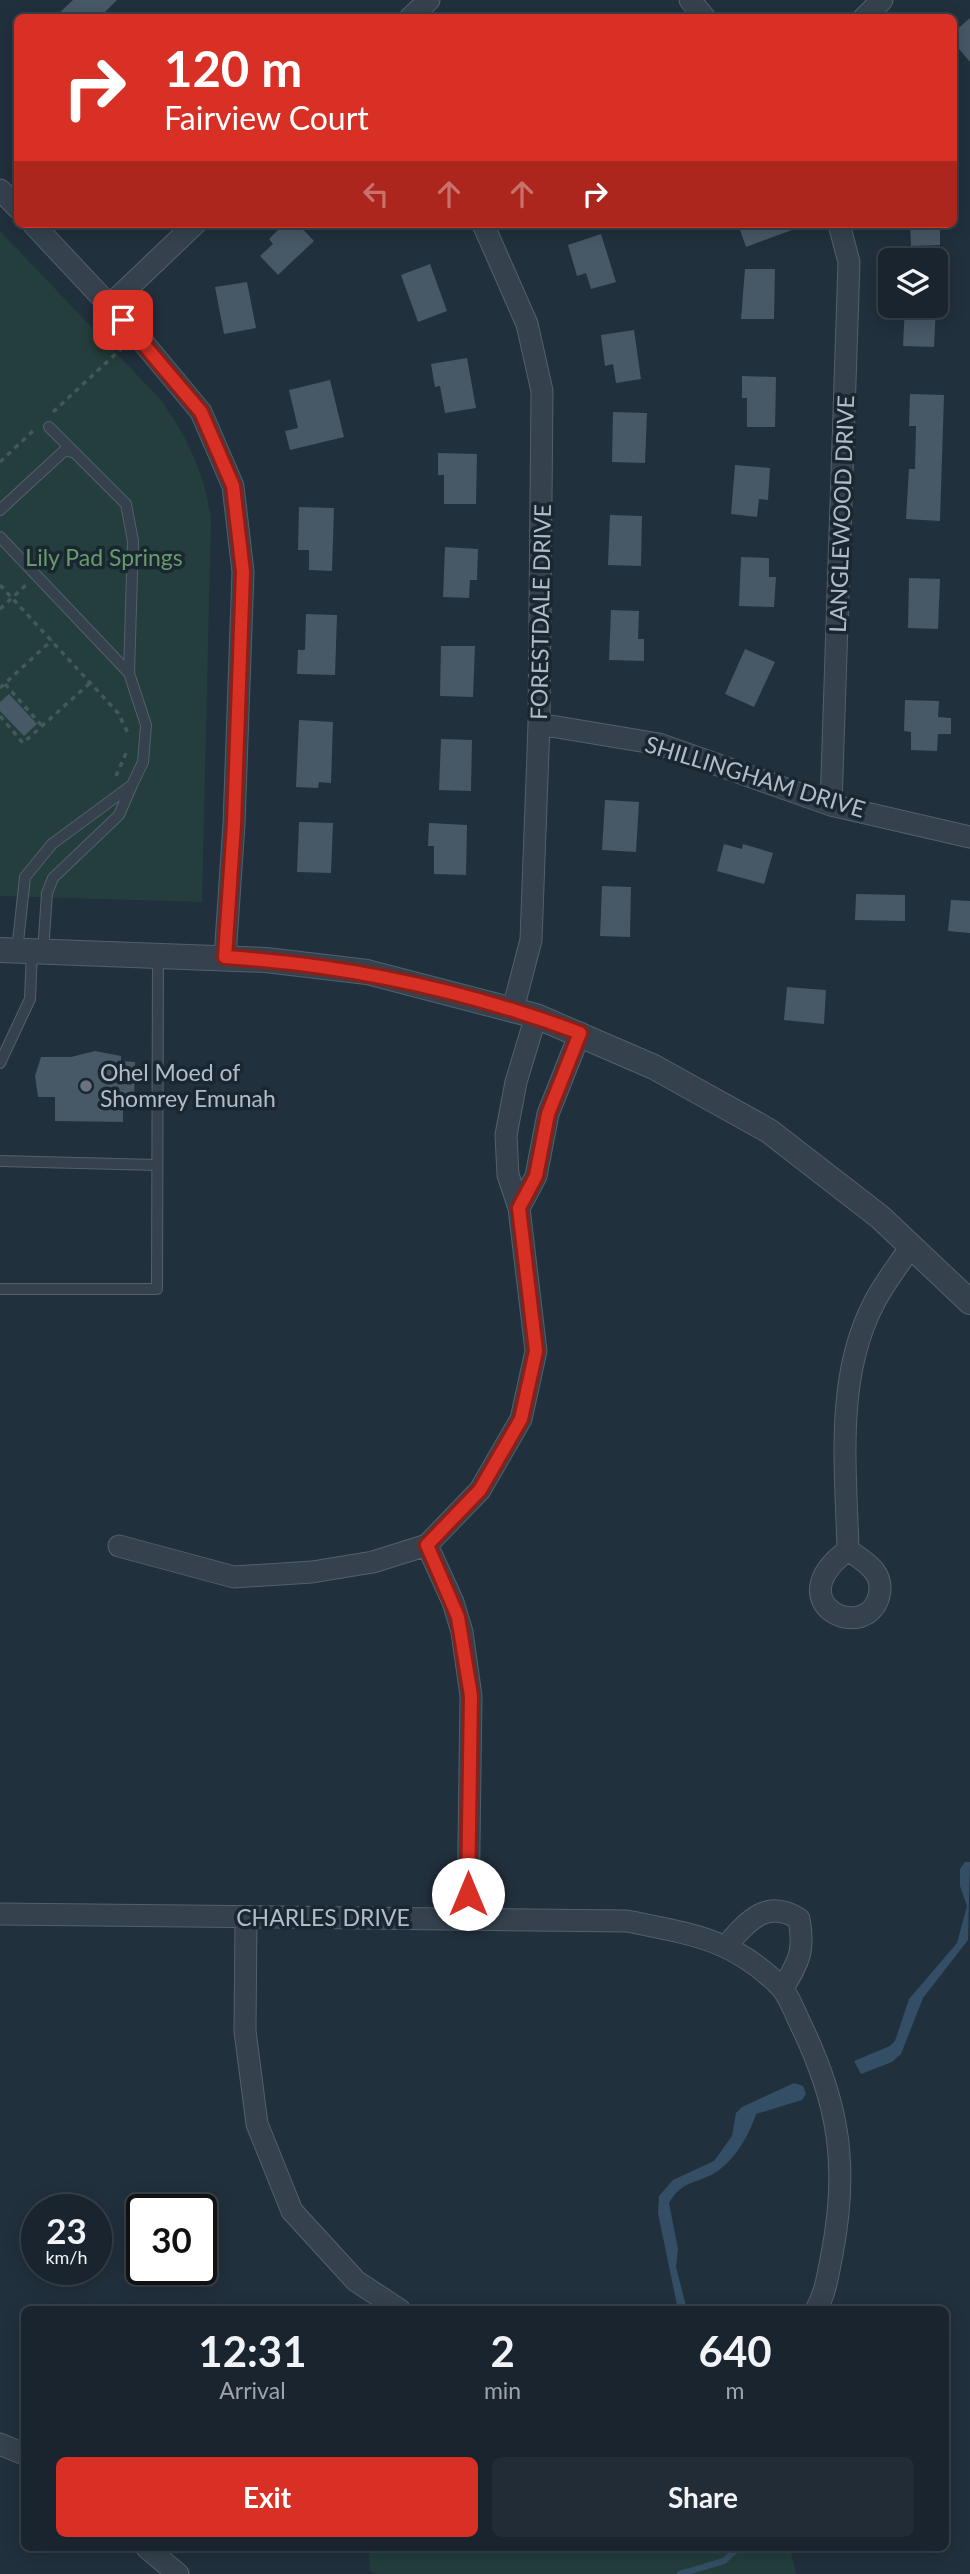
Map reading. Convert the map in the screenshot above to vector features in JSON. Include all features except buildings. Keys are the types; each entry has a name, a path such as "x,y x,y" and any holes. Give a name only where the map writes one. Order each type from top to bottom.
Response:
{"street":[{"path":"414,14 429,0"},
{"path":"690,0 702,14"},
{"path":"868,14 883,0"},
{"path":"0,190 14,204"},
{"path":"37,228 137,335 201,412 233,486 243,572 234,824 225,957"},
{"path":"109,306 191,228"},
{"name":"FORESTDALE DRIVE","path":"427,1545 480,1490 521,1419 536,1351 519,1208 508,1175 506,1135 525,1013 531,940 539,724 542,391 527,324 484,228"},
{"name":"LANGLEWOOD DRIVE","path":"831,805 849,262 840,228"},
{"name":"SHILLINGHAM DRIVE","path":"539,724 659,744 831,805 970,837"},
{"path":"23,951 225,957 366,972 525,1013 580,1033 654,1067 769,1131 880,1217 970,1302"},
{"path":"519,1208 536,1176 548,1114 580,1033"},
{"path":"848,1550 845,1425 853,1358 873,1305 911,1246"},
{"path":"119,1546 234,1577 312,1572 361,1564 427,1545 459,1622 471,1696 468,1917"},
{"path":"727,1945 764,1911 784,1909 799,1919 803,1945 800,1957 783,1988"},
{"name":"CHARLES DRIVE","path":"0,1914 246,1918 468,1917 627,1921 702,1936 727,1945 783,1988 819,2061 840,2141 839,2219 824,2296 818,2306"},
{"path":"246,1918 245,2031 257,2124 292,2211 356,2281 395,2306"},
{"path":"0,2444 21,2453"},
{"path":"151,2551 178,2574"}],"lane":[{"path":"23,951 52,878 119,815 143,762 146,724 129,673 133,541 126,504 45,424"},
{"path":"0,510 60,453 75,453"},
{"path":"0,537 129,673"},
{"path":"0,1063 30,999 23,951 25,877 52,844 132,785"},
{"path":"76,827 89,842"},
{"path":"0,1289 157,1289 158,954"},
{"path":"0,1161 157,1165"}],"path":[{"path":"0,462 45,424 137,335"},
{"path":"0,609 36,575"},
{"path":"0,585 118,713 128,729 127,751 115,778"},
{"path":"0,688 52,640"},
{"path":"0,716 23,743 90,683"},
{"path":"5,684 42,726"}],"green space":[{"name":"Lily Pad Springs","path":"0,231 160,399 186,441 204,485 211,518 202,902 0,896"},
{"path":"369,2551 791,2551 796,2574 377,2574 370,2571"}],"water":[{"path":"965,1862 970,1862 968,1940 923,1998 901,2054 892,2062 861,2074 854,2061 890,2046 895,2041 909,1999 957,1943 967,1906 960,1886 960,1869"},
{"path":"794,2083 803,2086 806,2094 802,2100 756,2114 742,2145 731,2159 712,2174 680,2189 669,2203 678,2249 676,2267 686,2306 677,2306 658,2213 659,2196 673,2180 714,2161 732,2136 736,2113 742,2107"}],"waterway":[{"path":"680,2574 724,2561 735,2551"}],"place":[{"name":"Ohel Moed of Shomrey Emunah","path":"86,1086"}],"route":[{"path":"123,320 201,412 233,486 243,572 237,681 234,824 225,957 366,972 513,1009 580,1033 548,1114 536,1176 519,1208 536,1351 521,1419 480,1490 427,1545 458,1617 471,1696 467,1799 468,1894"}]}
